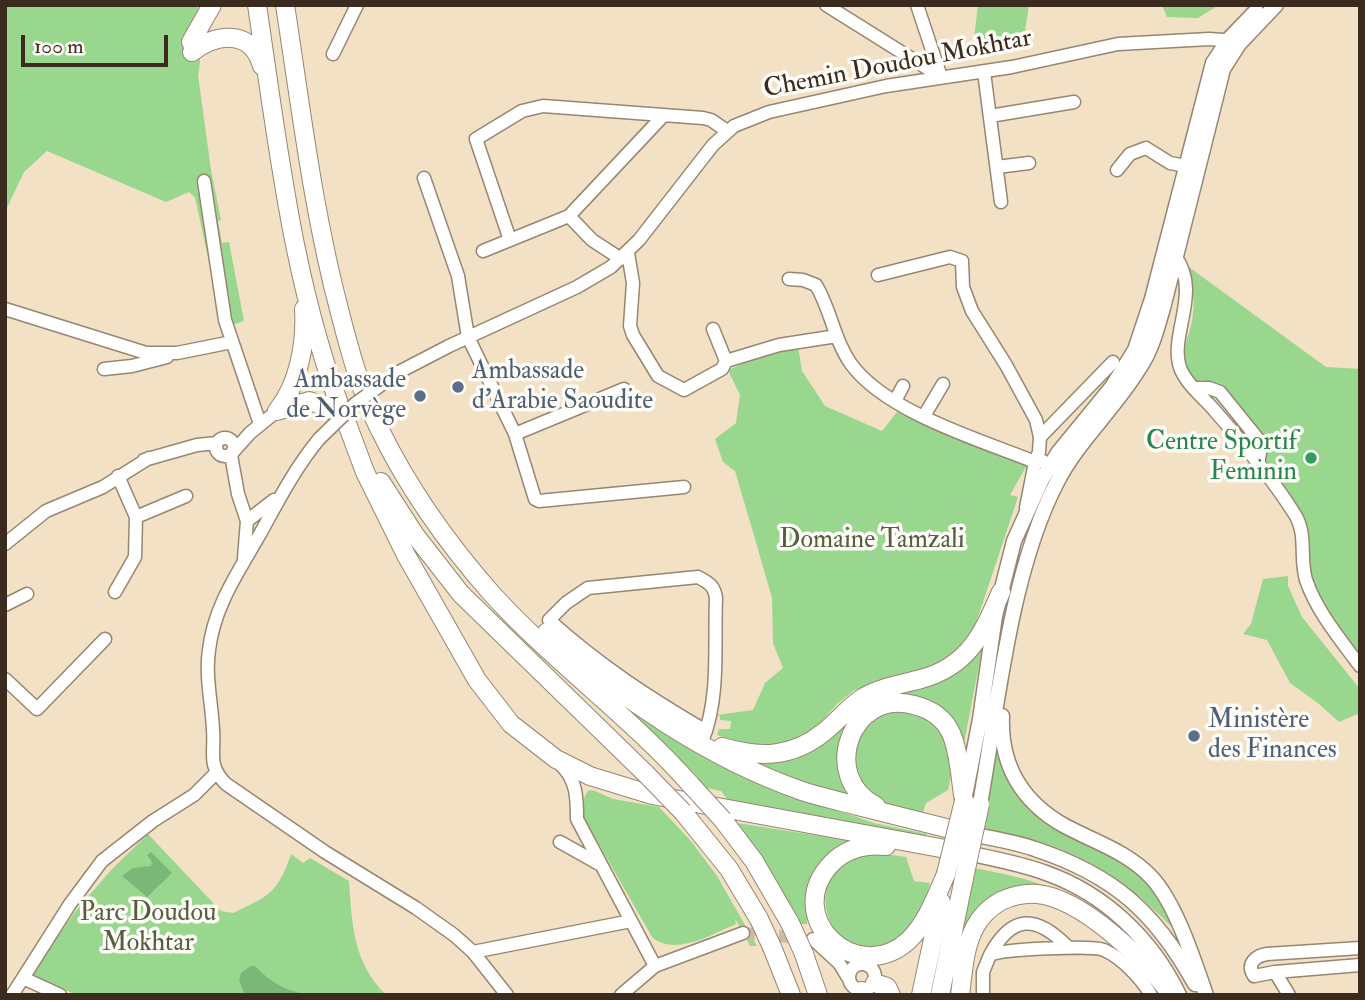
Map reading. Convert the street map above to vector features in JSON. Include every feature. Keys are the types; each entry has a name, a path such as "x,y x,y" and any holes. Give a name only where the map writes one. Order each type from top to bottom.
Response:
{"highway":[{"path":"212,5 192,47 212,39 234,38 254,48 260,59 272,101"},
{"path":"257,5 300,267 305,315 303,344 290,392 277,411"},
{"path":"285,5 311,181 327,266 362,388 378,427 406,478 466,564 504,606 643,735 723,820 761,872 790,923 818,995"},
{"path":"300,267 315,327 346,421 374,493 464,658 502,715 545,751 590,776 652,795 962,852"},
{"path":"277,411 309,401 328,407 346,421 415,535 461,594 646,774 683,812 729,869 759,919 791,995"},
{"path":"442,532 551,636 644,708 712,751 804,792 966,834"},
{"path":"644,708 750,755 787,751 822,733 855,703 869,695 943,671 970,652 1009,594"},
{"path":"940,995 964,878 972,803 955,745 947,726 935,713 905,702 891,702 867,715 853,730 848,741 846,765 852,782 864,798 880,808 966,834"},
{"path":"962,852 929,852 873,845 856,847 843,853 818,882 815,909 820,923 836,947 863,959 892,951 909,940 928,913 946,874 972,803"},
{"path":"920,995 946,874"},
{"path":"960,995 968,943 975,927 990,908 1013,896 1038,894 1053,897 1073,907 1112,934 1144,962 1172,995"},
{"path":"862,987 887,987 891,995"}],"main road":[{"path":"1204,995 1183,935 1153,878 1107,845 1066,827 1044,813 1030,799 1009,766 1004,750 1002,715 1018,633 1009,594 1055,485 1090,431 1136,374 1152,345 1219,83 1235,44 1262,5"},
{"path":"972,803 1009,594 1014,541 1042,479 1112,387 1135,350 1152,299 1213,64 1276,5"},
{"path":"966,834 1033,848 1080,866 1111,884 1134,902 1164,933 1204,995"},
{"path":"962,852 1020,864 1050,874 1100,901 1126,922 1153,952 1179,995"}],"street":[{"path":"333,54 356,5"},
{"path":"826,5 941,77"},
{"path":"917,5 941,77"},
{"name":"Chemin Doudou Mokhtar","path":"215,774 214,733 207,670 215,622 229,587 286,487 319,439 356,404 399,372 588,281 624,256 727,131 748,119 784,107 941,77 984,72 1118,44 1235,44"},
{"path":"984,72 1001,202"},
{"path":"990,116 1074,102"},
{"path":"510,240 476,139 522,111 543,106 711,120 727,131"},
{"path":"483,251 569,216 663,116"},
{"path":"1117,170 1130,154 1146,148 1170,163 1186,166"},
{"path":"997,167 1029,163"},
{"path":"424,178 458,276 468,337 515,434 535,499 684,487"},
{"path":"204,181 225,320 255,429"},
{"path":"569,216 592,240 624,256 633,283 630,326 633,335 658,376 684,390 722,369 726,361 779,345 837,336"},
{"path":"1175,256 1182,268 1186,286 1179,365 1194,388 1258,464 1300,524 1304,538 1303,566 1315,601 1360,666"},
{"path":"878,275 950,257 962,261 963,287 972,311 1036,420 1040,437 1039,452 1026,511"},
{"path":"789,279 816,285 850,363 895,401 924,416 1035,462 1054,461"},
{"path":"5,309 146,353 177,353"},
{"path":"713,329 726,361"},
{"path":"104,369 158,361 177,353 221,342 232,342"},
{"path":"1040,437 1114,362"},
{"path":"924,416 943,384"},
{"path":"895,401 904,386"},
{"path":"515,434 624,389"},
{"path":"5,544 46,511 103,487 114,473 149,458 197,445 225,450 277,411"},
{"path":"225,450 247,522 244,562"},
{"path":"114,473 136,517 135,557 115,592"},
{"path":"247,522 262,512 286,487"},
{"path":"136,517 186,496"},
{"path":"698,577 709,582 714,587 716,598 712,708 704,735 585,653 549,620 566,603 588,588 698,577"},
{"path":"5,605 27,594"},
{"path":"5,680 37,709 105,639"},
{"path":"545,751 568,771 577,802 577,819 655,966"},
{"path":"12,995 70,904 102,861 153,821 194,794 215,774 315,845 416,908 473,952 508,995"},
{"path":"560,842 601,865"},
{"path":"473,952 631,921"},
{"path":"983,995 984,972 990,955 1010,928 1024,923 1041,925 1068,946"},
{"path":"621,995 655,966 743,933"},
{"path":"1052,949 1091,942 1112,934"},
{"path":"836,947 814,939 862,987"},
{"path":"1360,948 1267,954 1252,961 1251,970 1254,976 1360,965"},
{"path":"990,955 1004,950 1105,950 1137,976 1151,995"},
{"path":"863,959 874,970 862,987 853,967 863,959"},
{"path":"1275,972 1289,995"},
{"path":"23,978 60,995"}],"green space":[{"path":"5,5 198,5 198,75 221,220 218,221 222,243 229,242 244,321 223,328 195,197 189,192 166,202 47,151 24,172 5,212"},
{"path":"978,5 1029,5 1025,31 973,46"},
{"path":"1162,5 1219,5 1198,18 1167,17"},
{"name":"Centre Sportif Feminin","path":"1186,265 1326,367 1360,369 1360,660 1318,607 1302,534 1263,471 1260,430 1219,383 1201,380 1189,383 1183,356 1194,301"},
{"name":"Domaine Tamzali","path":"798,346 802,371 825,406 882,431 897,412 1027,465 1010,495 1018,497 969,644 931,669 874,682 853,691 836,705 816,728 784,744 750,746 717,735 719,729 730,729 731,721 720,720 717,715 753,710 765,683 783,668 773,643 772,598 735,471 723,462 715,439 736,423 740,395 728,370 744,363 755,348"},
{"path":"1288,576 1288,586 1302,617 1360,689 1360,713 1339,722 1290,683 1267,640 1243,634 1251,624 1263,579"},
{"path":"983,644 962,754 922,700 849,727 862,802 813,786 752,761 844,719"},
{"path":"601,685 794,795 874,823 927,834 925,841 730,803 721,791 707,788 645,724"},
{"path":"895,706 940,724 953,768 948,790 926,803 923,813 870,798 851,764 861,726"},
{"path":"999,723 1016,786 1131,867 1154,889 1175,930 1131,890 1088,862 1066,851 983,828"},
{"path":"589,790 613,799 659,807 691,841 717,876 757,946 750,946 735,918 736,924 694,942 671,945 652,937 585,820 583,805"},
{"path":"737,823 858,842 807,902 807,924 800,924 776,879"},
{"name":"Parc Doudou Mokhtar","path":"148,834 221,911 233,913 271,892 282,877 291,854 303,863 310,858 349,881 356,942 367,969 386,995 77,995 32,975 74,913 112,869"},
{"path":"151,852 172,873 147,897 122,876 133,868 151,866 152,862 147,855"},
{"path":"878,853 906,857 914,881 930,883 922,911 914,925 890,942 868,947 849,942 835,930 827,912 826,893 833,875 850,861"},
{"path":"974,868 1046,886 1086,906 1062,898 986,907 952,995 948,995"},
{"path":"255,966 280,986 310,995 245,995 239,980 241,973"}],"tunnel":[{"path":"743,933 802,938"}],"place":[{"name":"Ambassade d'Arabie Saoudite","path":"458,387"},
{"name":"Ambassade de Norvège","path":"420,396"},
{"name":"Centre Sportif Feminin","path":"1311,458"},
{"name":"Ministère des Finances","path":"1194,736"}]}
